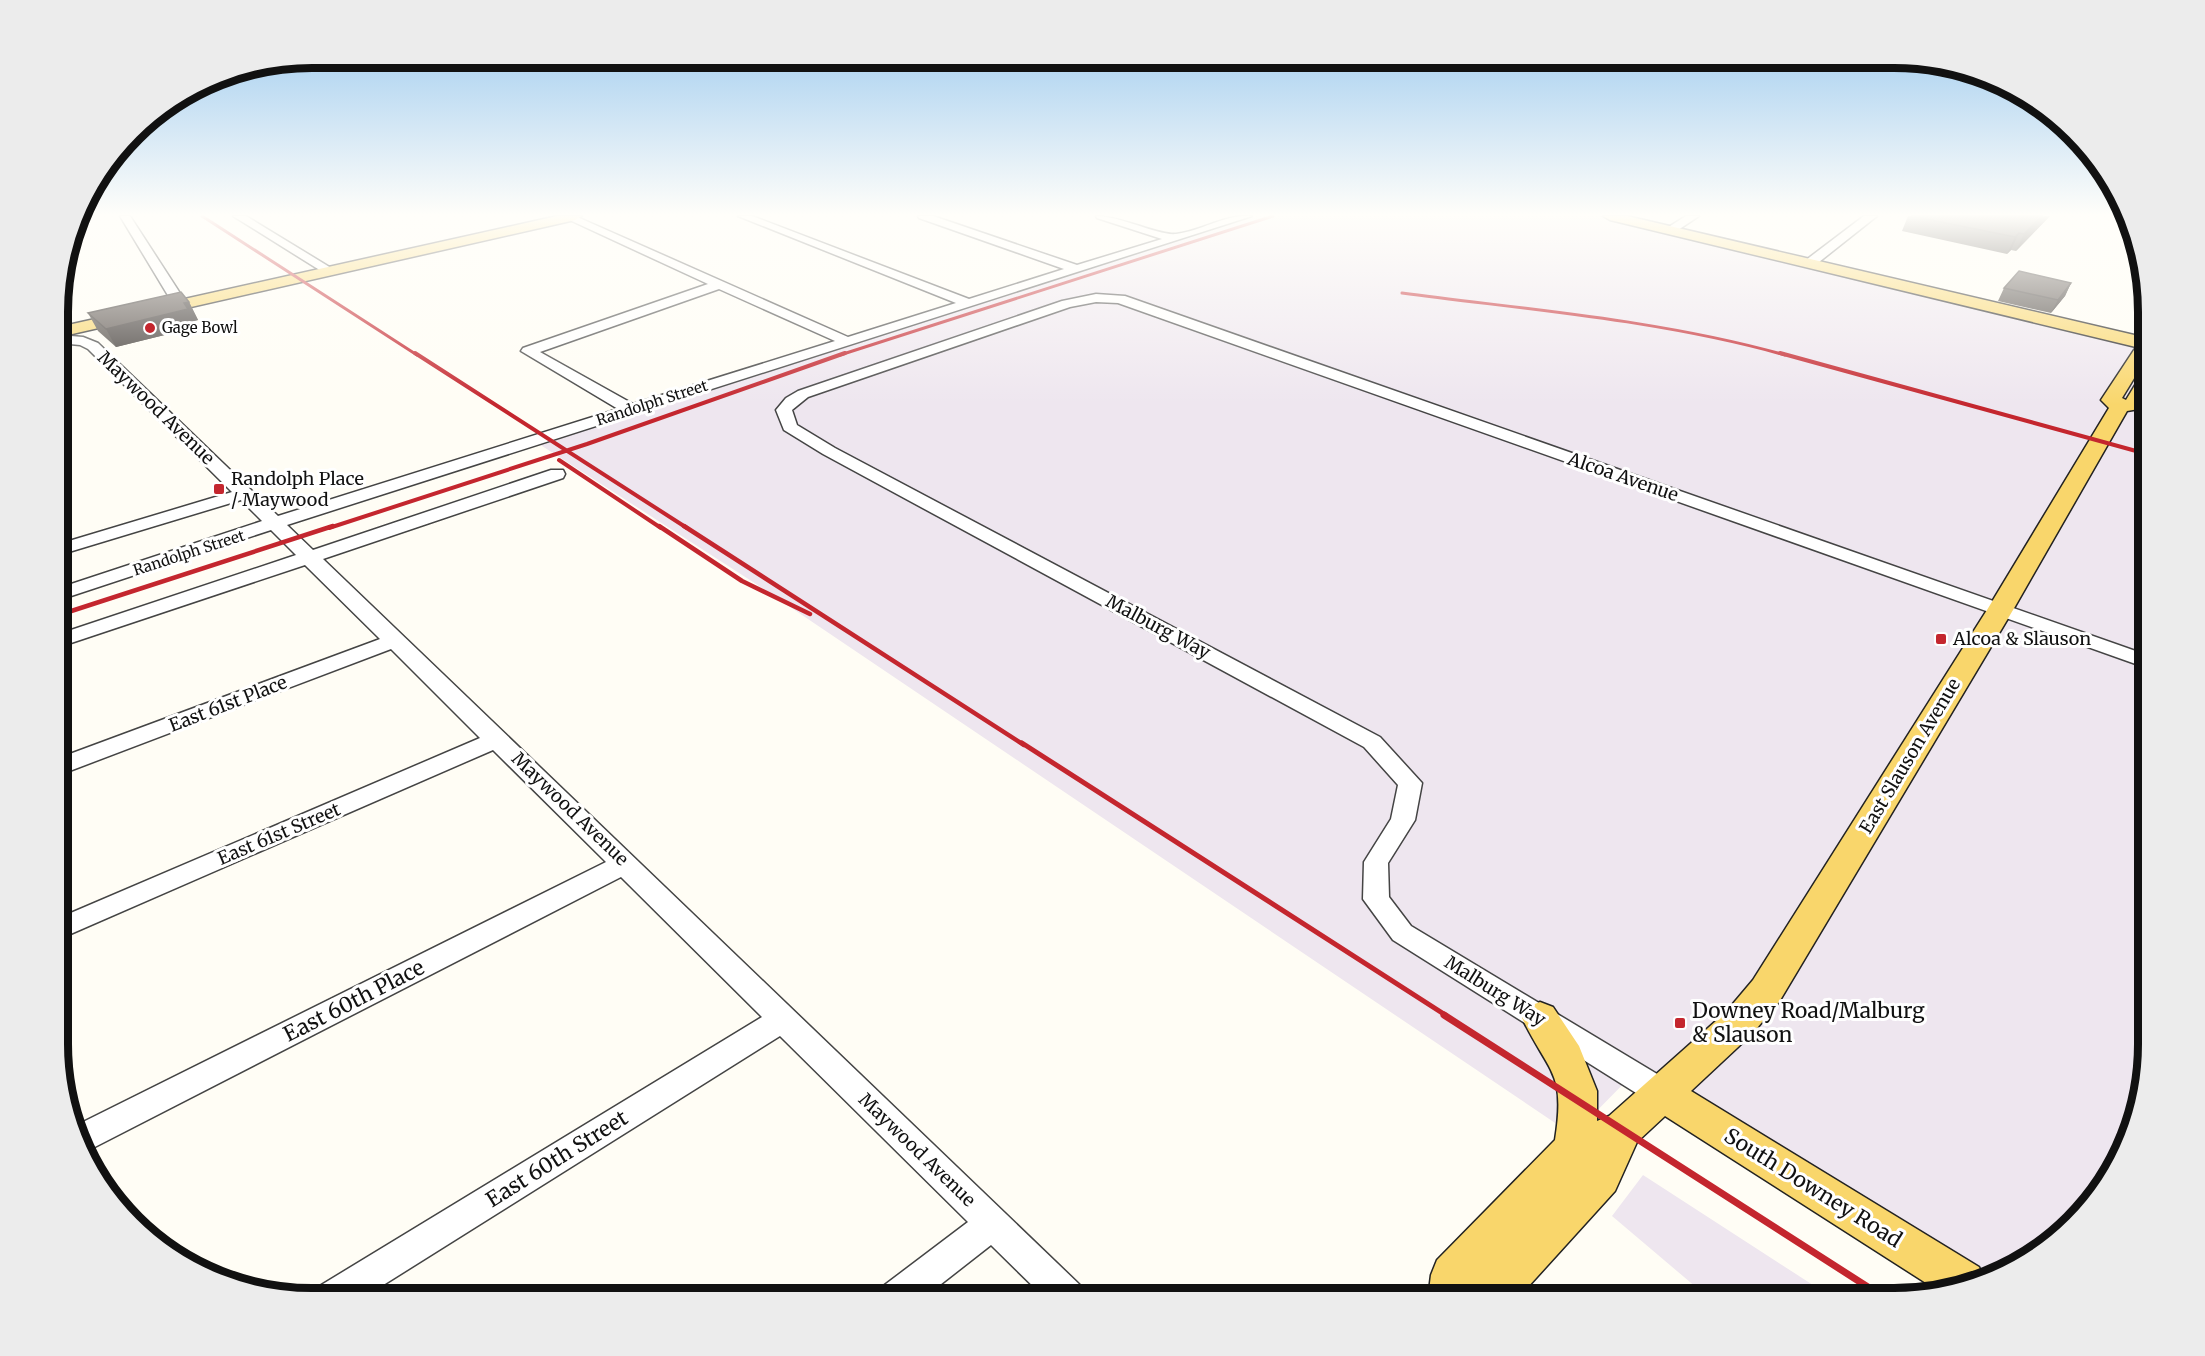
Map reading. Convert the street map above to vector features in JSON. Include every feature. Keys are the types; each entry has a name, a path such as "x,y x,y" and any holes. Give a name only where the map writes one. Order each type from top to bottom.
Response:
{"main road":[{"path":"68,330 292,279"},
{"path":"1878,279 2138,342"},
{"path":"80,327 93,346"},
{"name":"East Slauson Avenue","path":"2138,358 2111,400 2120,406 2132,405 2138,395"},
{"name":"East Slauson Avenue","path":"1623,1129 1739,1023 1766,991 2000,610 2120,406"},
{"path":"1540,1018 1569,1064 1577,1085 1579,1101 1574,1149"},
{"name":"South Downey Road","path":"1667,1089 1960,1279"},
{"path":"1451,1288 1452,1275 1574,1149 1623,1129"},
{"path":"1497,1288 1601,1177 1623,1129"}],"street":[{"path":"165,279 180,304"},
{"path":"707,279 846,341"},
{"path":"907,279 968,303"},
{"name":"Randolph Street","path":"68,591 276,525 360,495 1043,279"},
{"path":"630,409 528,351 719,285"},
{"name":"Alcoa Avenue","path":"1096,298 1120,299 2138,659"},
{"name":"Malburg Way","path":"1096,298 1067,304 803,394 791,401 784,410 790,427 843,458 1372,742 1410,783 1404,820 1376,862 1376,899 1402,933 1540,1018 1667,1089"},
{"name":"Maywood Avenue","path":"68,340 83,341 93,346 308,557 397,640 1059,1288"},
{"path":"68,638 556,474"},
{"path":"68,547 243,494"},
{"name":"East 61st Place","path":"68,764 397,640"},
{"name":"East 61st Street","path":"68,925 498,739"},
{"name":"East 60th Place","path":"85,1136 625,864"},
{"name":"East 60th Street","path":"358,1288 783,1019"},
{"path":"908,1288 992,1224"}],"shaded area":[{"path":"1058,279 1874,279 2138,343 2138,1044 2133,1092 2119,1138 2096,1180 2066,1217 2042,1238 2015,1256 1977,1274 1642,1065 1573,1135 753,582 539,444"},
{"path":"1643,1175 1818,1288 1697,1288 1612,1216"}],"building":[{"path":"2012,279 2055,279 2071,283 2058,300 2004,288"},
{"path":"181,292 189,302 184,303 188,309 106,329 88,313"}],"railway":[{"path":"300,279 417,355"},
{"path":"840,355 1076,279"},
{"path":"1402,293 1643,324 1785,355"},
{"path":"415,353 567,451"},
{"path":"567,451 845,353"},
{"path":"1780,353 2138,452"},
{"path":"329,528 567,451"},
{"path":"567,451 687,528"},
{"path":"559,460 661,528"},
{"path":"68,612 333,526"},
{"path":"659,526 742,581 810,614"},
{"path":"684,526 1024,745"},
{"path":"1022,743 1447,1016"},
{"path":"1444,1015 1869,1288"}],"place":[{"name":"Gage Bowl","path":"150,328"},
{"name":"Randolph Place / Maywood","path":"219,489"},
{"name":"Alcoa & Slauson","path":"1941,639"},
{"name":"Downey Road/Malburg & Slauson","path":"1680,1023"}]}
